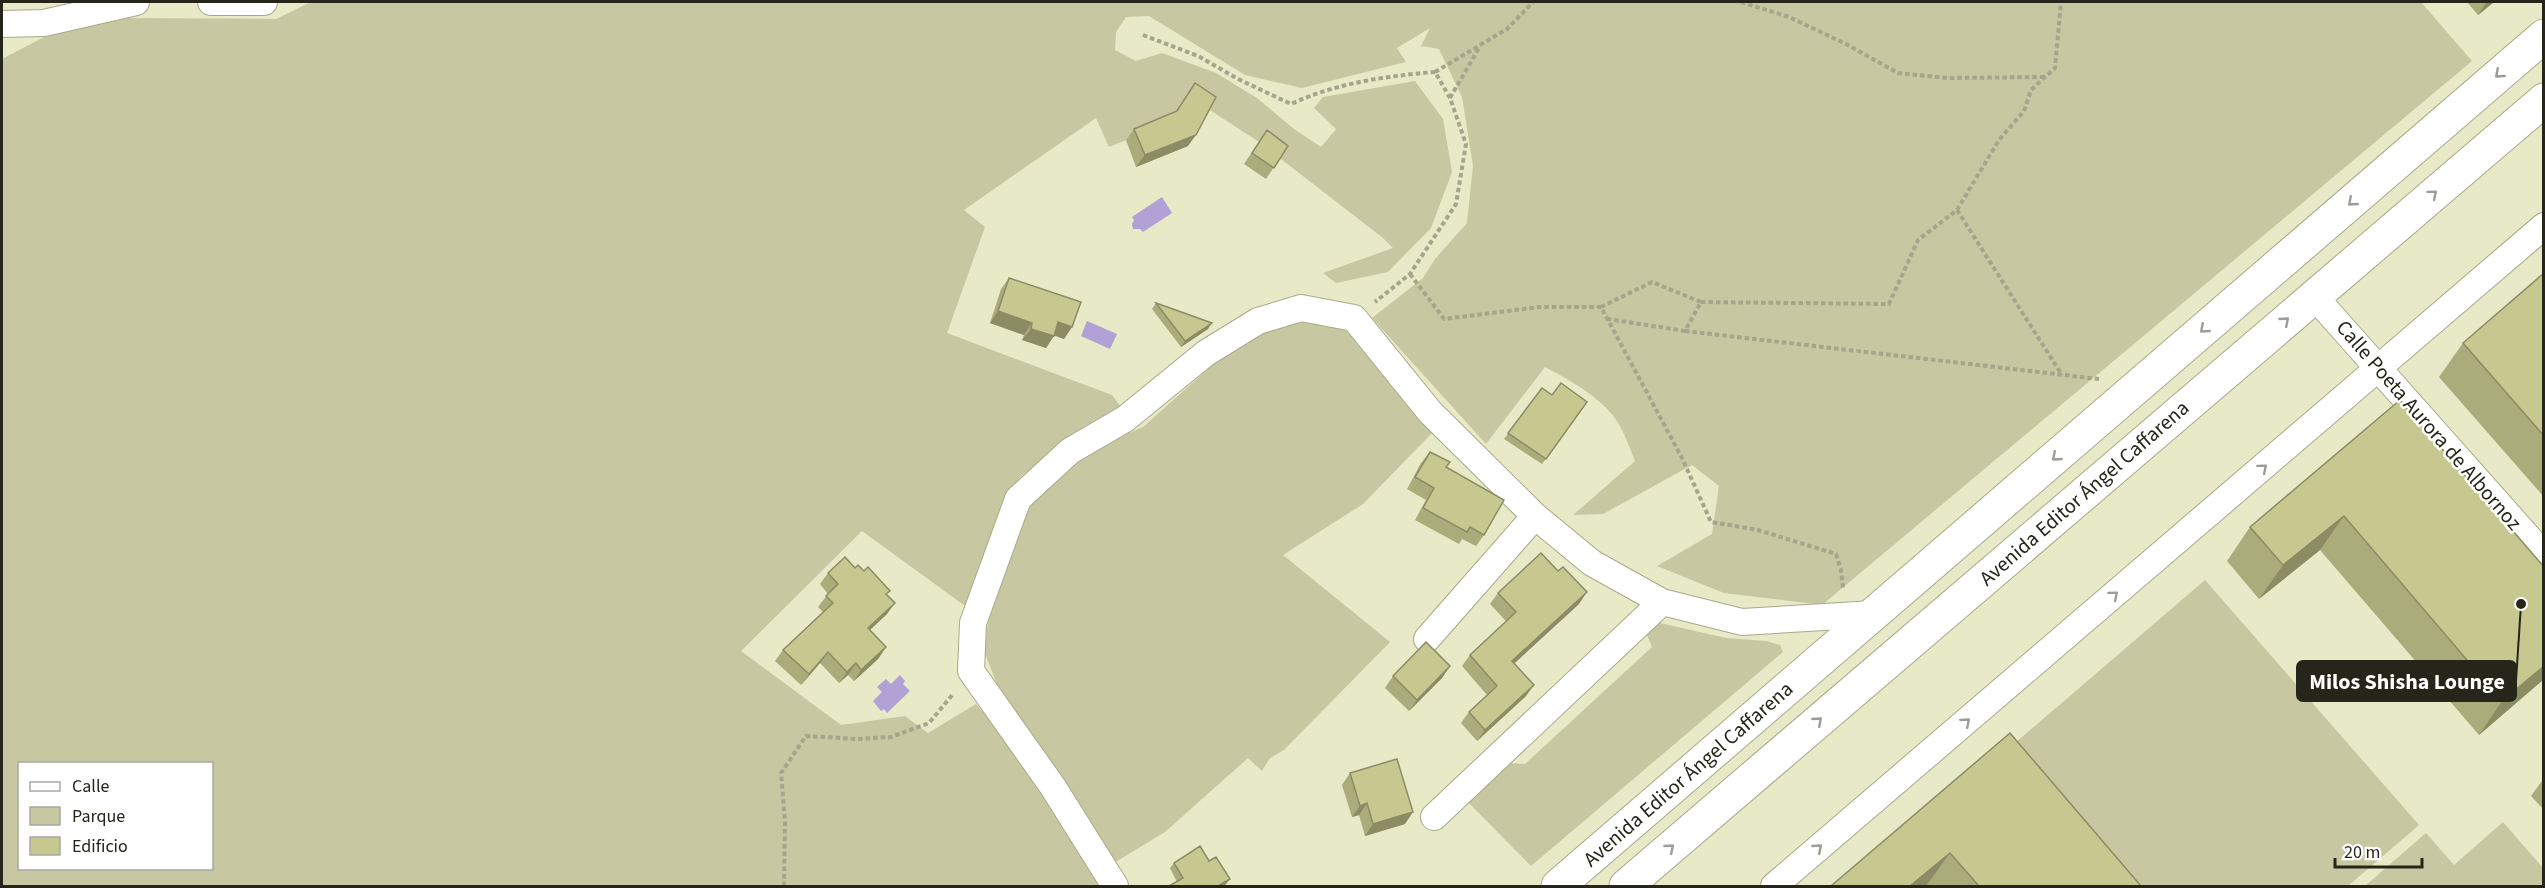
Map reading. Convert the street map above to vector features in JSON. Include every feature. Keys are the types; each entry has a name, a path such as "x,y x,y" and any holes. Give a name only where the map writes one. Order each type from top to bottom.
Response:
{"main road":[{"name":"Avenida Editor Ángel Caffarena","path":"1557,886 1859,615 2544,36"},
{"name":"Avenida Editor Ángel Caffarena","path":"1626,886 2544,100"}],"street":[{"path":"2,24 44,23 136,2"},
{"path":"211,2 264,2"},
{"path":"1774,886 2544,226"},
{"name":"Calle Poeta Aurora de Albornoz","path":"2314,296 2544,555"},
{"path":"1115,886 1053,787 971,671 973,623 1018,499 1070,451 1125,419 1206,353 1258,321 1301,308 1354,318 1430,412 1535,516 1592,563 1662,602 1742,622 1859,615"},
{"path":"1427,639 1535,516"},
{"path":"1434,817 1662,602"}],"path":[{"path":"1143,35 1198,56 1291,105 1316,92 1389,75 1435,72 1479,48 1507,29 1533,2"},
{"path":"1742,2 1789,17 1837,39 1898,74 1948,78 2045,77"},
{"path":"1410,274 1444,319 1539,306 1601,307 1652,282 1701,302 1889,304 1918,240 1957,210 1999,140 2024,111 2031,90 2055,68 2061,2"},
{"path":"1449,98 1479,48"},
{"path":"1354,318 1410,274 1456,204 1466,144 1449,98 1435,72"},
{"path":"1957,210 2062,375"},
{"path":"1685,331 1701,302"},
{"path":"1601,307 1682,458 1711,522 1758,530 1836,554 1859,615"},
{"path":"1608,318 1685,331 2103,379"},
{"path":"784,886 785,822 781,773 806,736 857,739 891,737 929,723 971,671"}],"green space":[{"path":"311,2 2421,2 2472,61 1822,605 1724,593 1657,566 1712,534 1719,486 1692,465 1603,514 1573,515 1635,461 1620,426 1606,407 1566,378 1545,367 1486,444 1372,318 1423,278 1435,259 1467,223 1473,166 1462,97 1439,49 1421,46 1430,28 1397,48 1406,62 1302,88 1245,75 1149,16 1126,17 1116,32 1115,50 1136,61 1162,53 1216,73 1257,98 1294,129 1321,147 1336,129 1314,108 1323,97 1415,81 1443,119 1452,172 1431,228 1388,272 1336,283 1323,273 1393,248 1259,142 1187,95 1169,123 1109,147 1096,118 964,210 985,227 947,333 1112,395 1123,410 1067,440 1020,477 993,532 972,611 862,531 741,651 841,725 905,716 928,733 976,704 1020,755 1106,886 2,886 2,59 44,37 127,18 276,19"},
{"path":"1285,318 1330,322 1362,340 1390,385 1434,431 1363,504 1283,555 1390,642 1284,750 1270,758 1262,771 1248,758 1165,832 1109,866 1076,804 998,687 984,651 991,601 1028,504 1079,454 1143,427 1243,338"},
{"path":"2205,580 2419,825 2348,886 2089,886 1987,767"},
{"path":"1660,623 1726,638 1766,641 1780,645 1783,652 1531,866 1466,800 1505,763 1525,764 1652,647 1646,633"},
{"path":"2503,822 2543,868 2543,886 2365,886 2426,833 2454,865"}],"shaded area":[{"path":"1162,197 1172,213 1143,232 1140,229 1133,229 1132,217"},
{"path":"1087,321 1117,334 1110,349 1081,336"},
{"path":"900,675 905,681 903,684 910,691 887,713 884,709 881,711 873,701 882,692 877,687 886,679 891,684"}],"building":[{"path":"1195,83 1216,97 1196,135 1145,155 1134,129 1177,111"},
{"path":"1267,130 1288,146 1274,168 1252,153"},
{"path":"2544,273 2544,436 2463,343"},
{"path":"1009,278 1081,302 1072,327 1058,322 1054,336 1031,329 1032,323 998,311"},
{"path":"1156,303 1212,323 1185,341"},
{"path":"1561,383 1587,402 1546,459 1508,433 1542,388 1552,395"},
{"path":"2400,400 2544,567 2544,666 2502,701 2344,516 2283,565 2250,527"},
{"path":"1430,452 1450,462 1446,467 1504,500 1484,535 1470,527 1467,532 1423,508 1434,488 1415,477"},
{"path":"1541,553 1558,571 1563,567 1587,592 1512,661 1534,685 1485,730 1469,712 1497,686 1470,655 1516,612 1498,593"},
{"path":"845,557 855,568 858,565 864,571 868,567 890,591 886,594 895,603 868,628 886,647 861,670 856,663 847,672 828,652 809,674 783,650 833,603 826,596 838,584 828,573"},
{"path":"1426,642 1450,666 1417,700 1393,676"},
{"path":"2010,733 2141,886 1979,886 1950,853 1910,886 1831,886"},
{"path":"1397,759 1413,812 1373,824 1367,803 1360,806 1350,773"},
{"path":"1200,846 1209,861 1216,857 1230,879 1218,886 1169,886 1183,878 1174,863"}],"place":[{"name":"Milos Shisha Lounge","path":"2521,604"}]}
